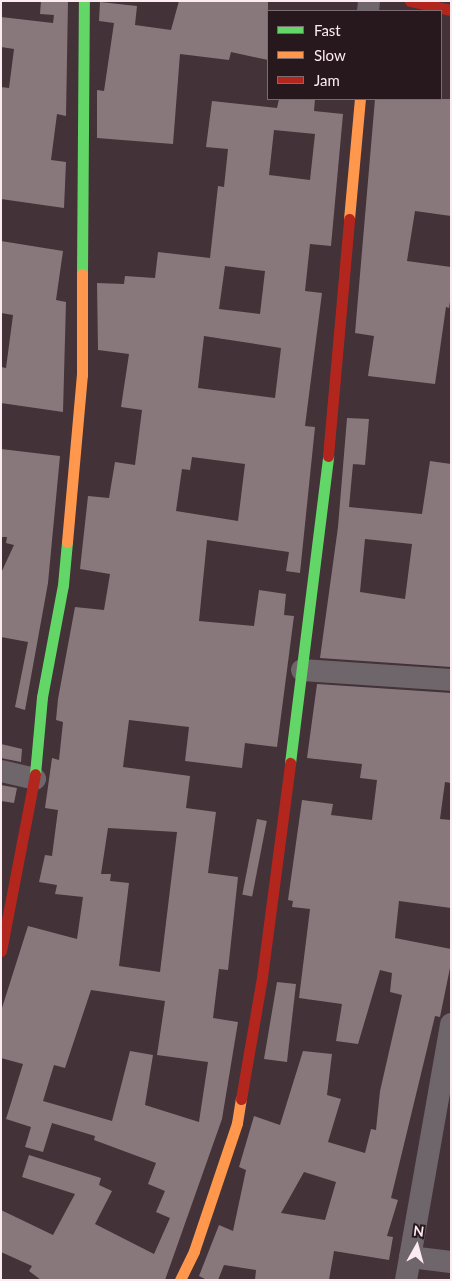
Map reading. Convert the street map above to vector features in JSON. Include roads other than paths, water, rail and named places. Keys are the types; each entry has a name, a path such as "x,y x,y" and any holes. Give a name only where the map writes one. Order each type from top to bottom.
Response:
{"street":[{"path":"1,951 35,779 42,697 63,585 82,375 81,63 84,1"},
{"path":"414,2 451,10"},
{"path":"180,1280 194,1251 237,1122 262,977 322,526 360,100"},
{"path":"302,670 451,680"},
{"path":"1,771 35,779"},
{"path":"406,1280 451,1024"},
{"path":"410,1257 451,1262"}]}
